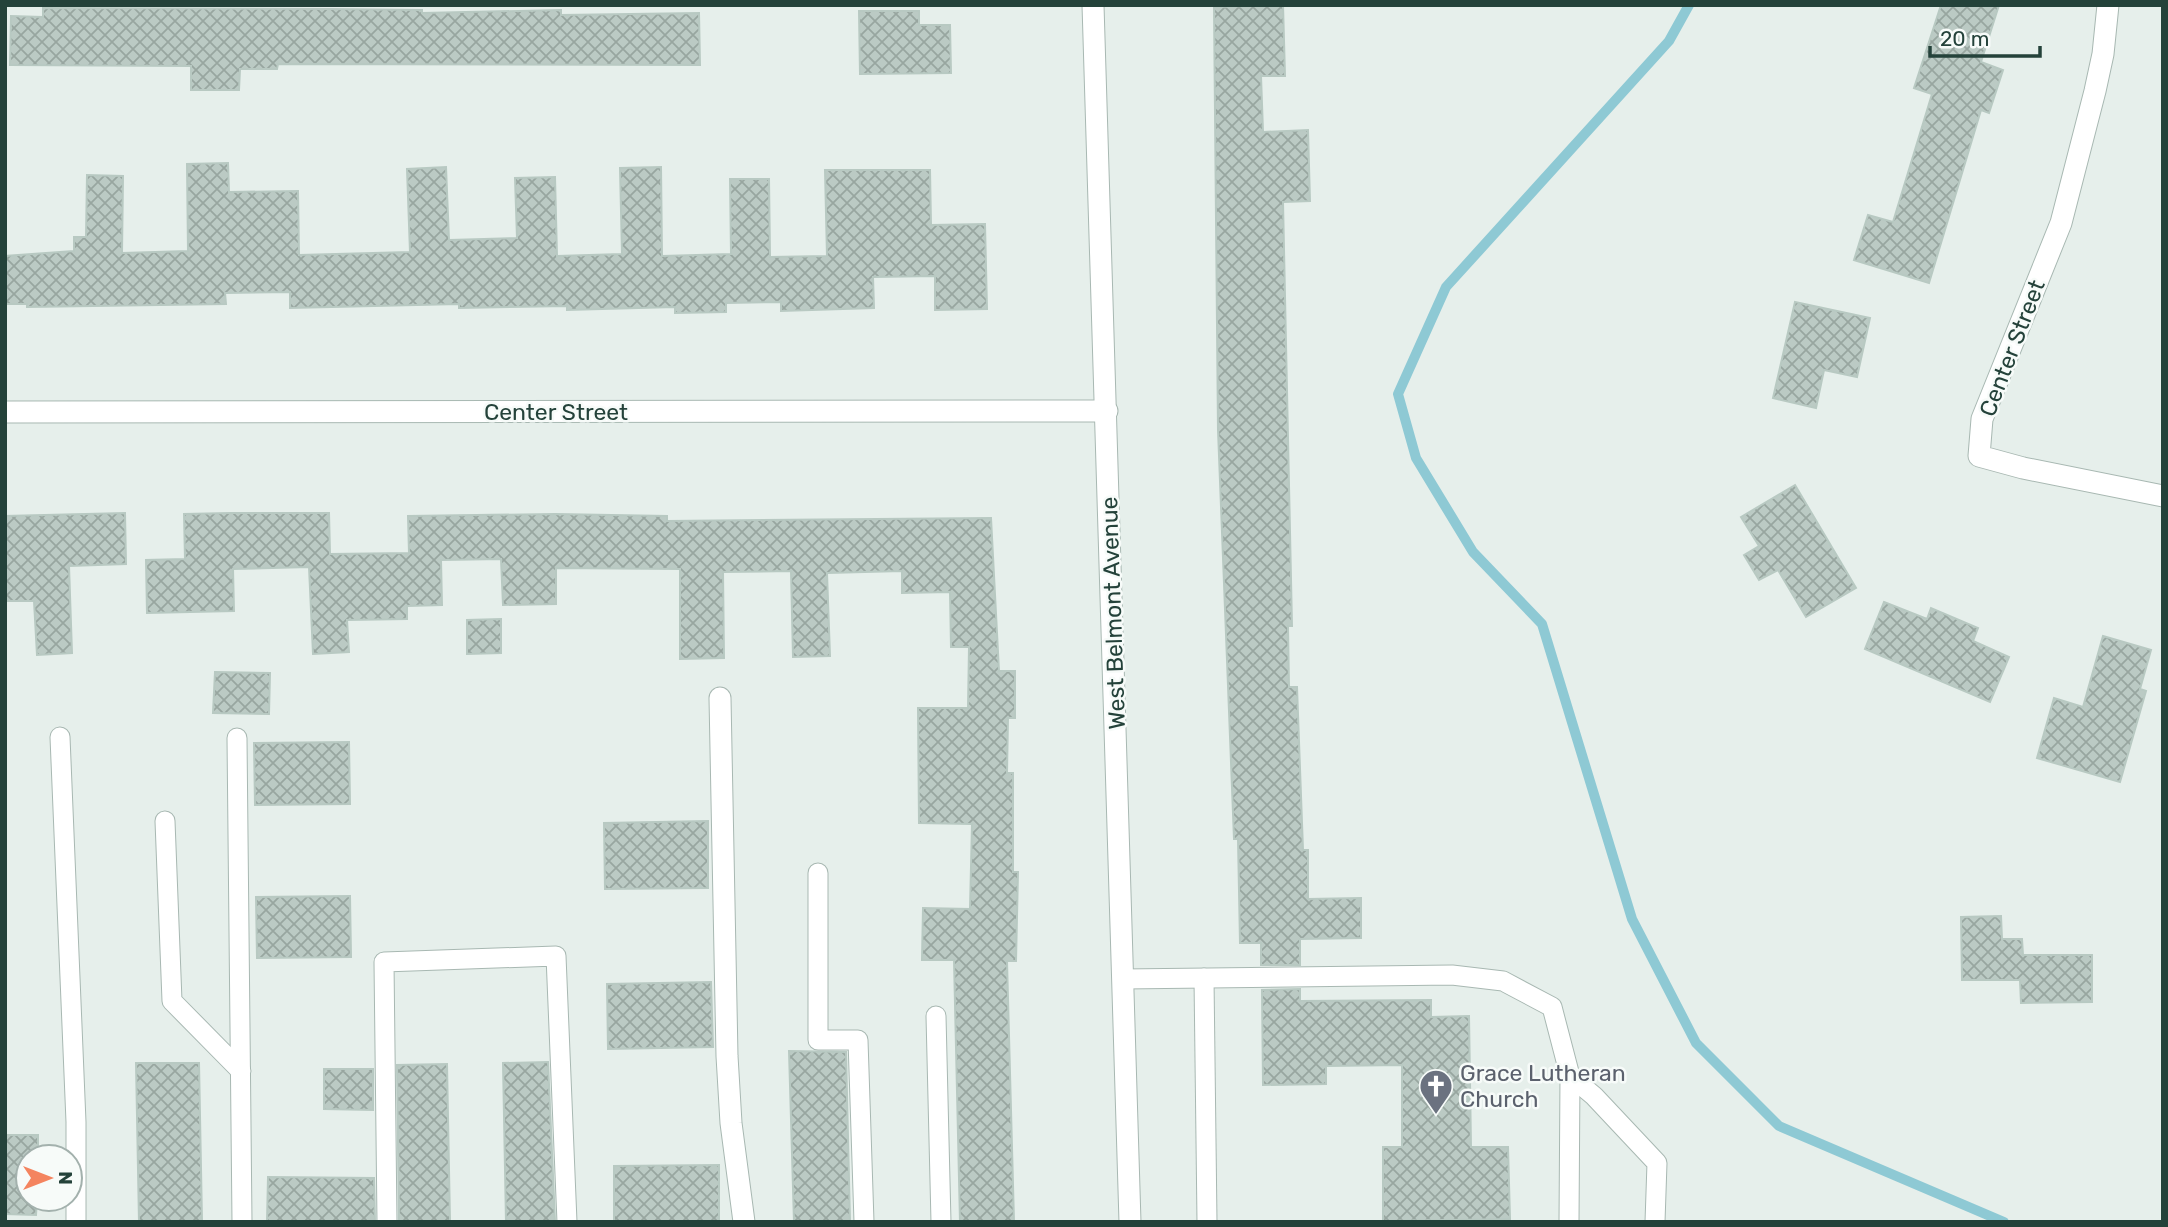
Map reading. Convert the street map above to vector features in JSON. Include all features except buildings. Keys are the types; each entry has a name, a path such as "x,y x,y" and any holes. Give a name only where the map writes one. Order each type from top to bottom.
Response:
{"street":[{"name":"West Belmont Avenue","path":"1093,5 1130,1222"},
{"name":"Center Street","path":"2108,5 2101,66 2061,223 1982,419 1979,456 2023,468 2163,496"},
{"name":"Center Street","path":"5,412 1107,411"},
{"path":"720,698 727,1056 731,1123 744,1222"}],"lane":[{"path":"60,737 75,1096 76,1222"},
{"path":"237,738 242,1222"},
{"path":"165,821 172,1000 241,1071"},
{"path":"818,873 818,1040 858,1040 864,1222"},
{"path":"387,1222 384,962 556,956 568,1222"},
{"path":"1123,979 1452,975 1503,981 1552,1007 1570,1076 1569,1222"},
{"path":"1204,978 1207,1222"},
{"path":"936,1016 941,1222"},
{"path":"1570,1076 1594,1096 1657,1163 1655,1222"}],"waterway":[{"path":"1689,5 1669,41 1446,287 1398,394 1416,458 1473,552 1542,624 1632,919 1696,1043 1779,1126 2004,1222"}],"place":[{"name":"Grace Lutheran Church","path":"1436,1116"}]}
